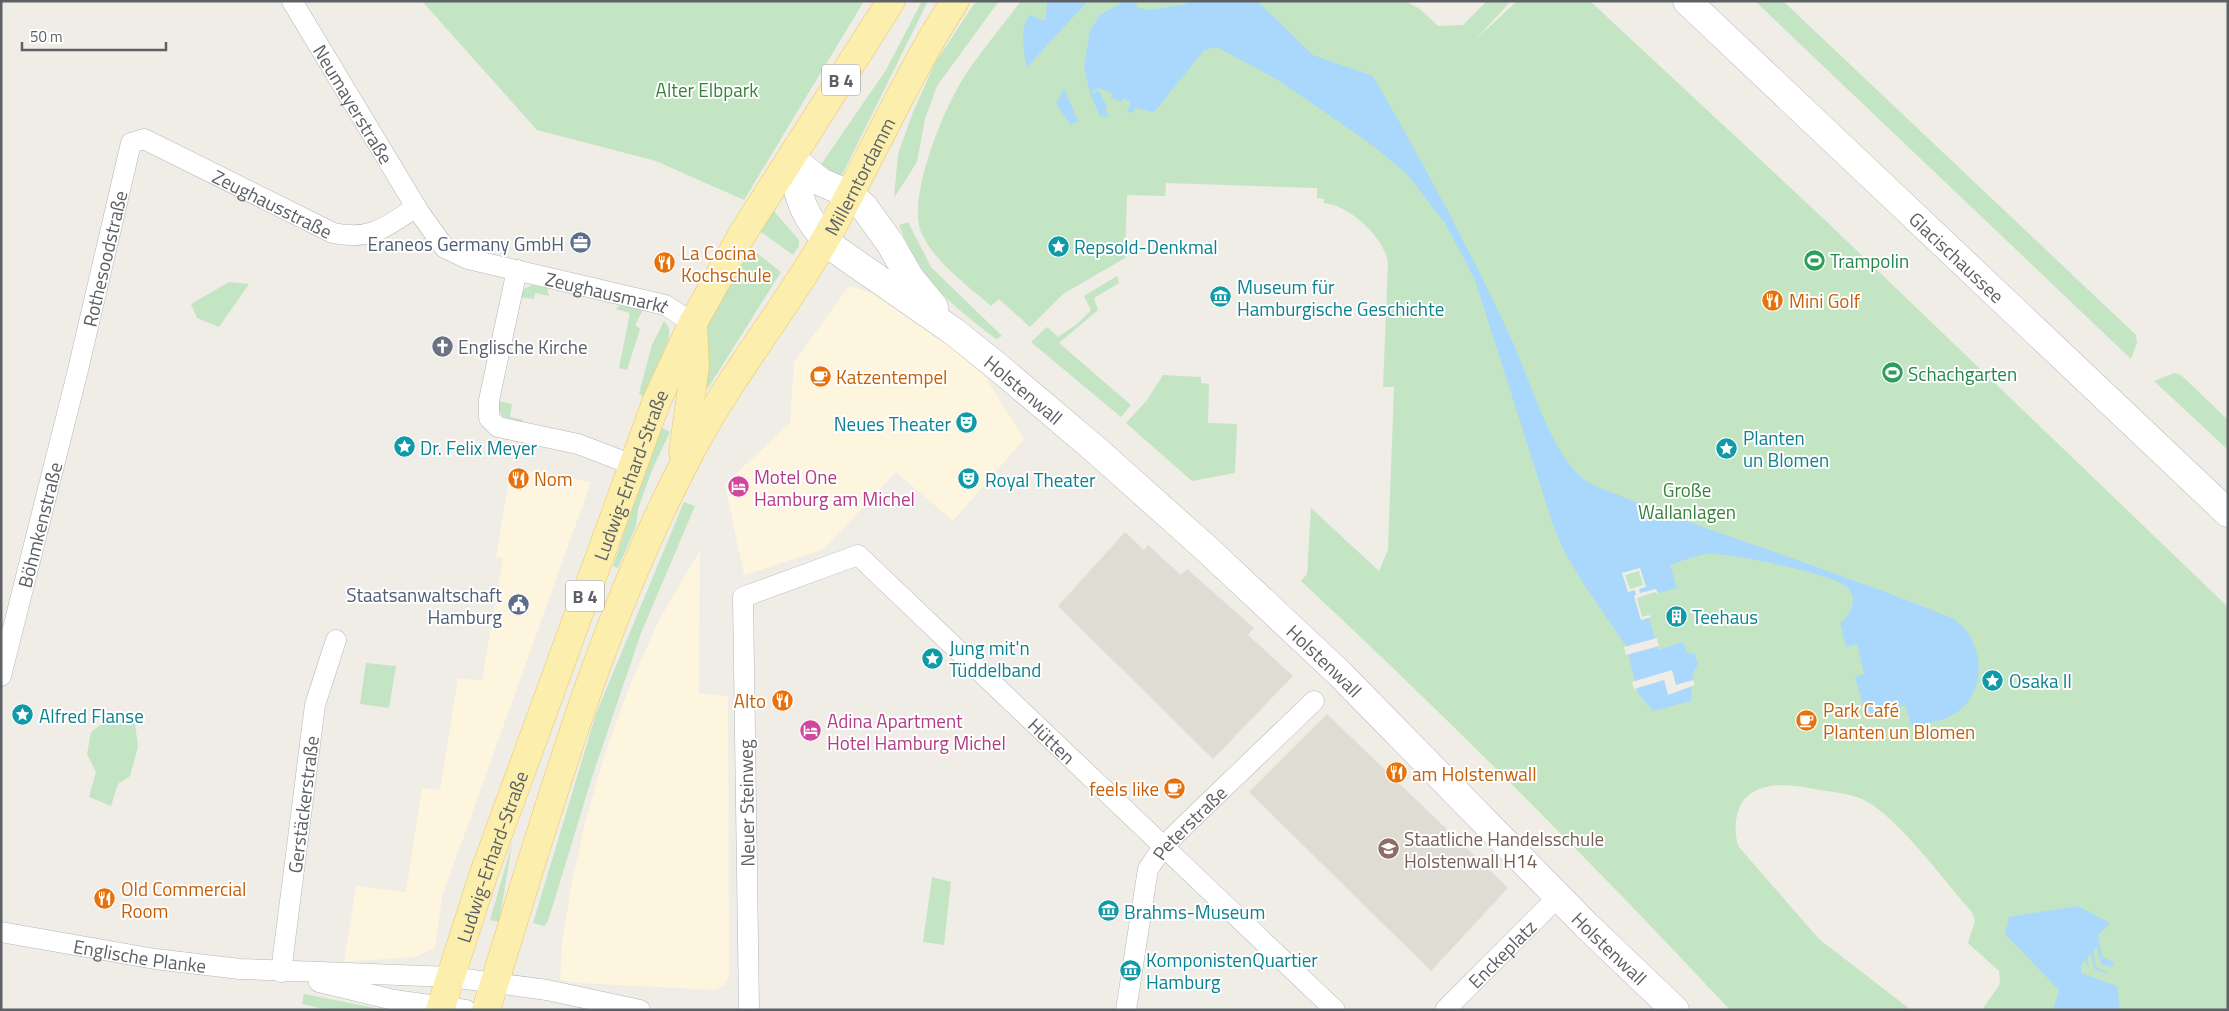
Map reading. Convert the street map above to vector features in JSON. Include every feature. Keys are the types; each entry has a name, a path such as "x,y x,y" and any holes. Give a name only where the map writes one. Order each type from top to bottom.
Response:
{"main road":[{"name":"B 4","path":"791,158 891,1"},
{"name":"Millerntordamm","path":"791,158 803,210 825,240 919,59 955,1"},
{"name":"Glacischaussee","path":"1687,1 2228,513"},
{"name":"Holstenwall","path":"791,158 821,182 850,195 874,221 890,243 910,278 953,331"},
{"name":"Ludwig-Erhard-Straße","path":"449,1009 451,978 484,873 542,710 634,465 652,411 693,323 743,233 791,158"},
{"name":"Holstenwall","path":"825,240 953,331 1096,450 1250,589 1340,674 1558,897 1676,1010"},
{"name":"Ludwig-Erhard-Straße","path":"486,1010 572,730 618,611 698,438 825,240"},
{"path":"674,487 685,443 693,396 695,366 693,323"}],"street":[{"name":"Neumayerstraße","path":"292,1 416,207"},
{"name":"Zeughausstraße","path":"131,143 144,139 333,233 354,236 375,233 416,207"},
{"name":"Rothesoodstraße","path":"77,374 131,143"},
{"name":"Zeughausmarkt","path":"416,207 450,252 468,259 665,305 693,323"},
{"path":"517,270 489,400 489,418 498,427 578,444 634,465"},
{"name":"Böhmkenstraße","path":"1,676 77,374"},
{"name":"Hütten","path":"744,596 858,555 1335,1010"},
{"name":"Neuer Steinweg","path":"744,596 749,1010"},
{"name":"Gerstäckerstraße","path":"281,972 315,705 336,640"},
{"name":"Peterstraße","path":"1126,1010 1148,870 1164,846 1314,701"},
{"name":"Enckeplatz","path":"1445,1010 1558,897"},
{"name":"Englische Planke","path":"1,932 155,959 281,972 422,975 451,978 547,990 640,1010"},
{"name":"Englische Planke","path":"281,972 394,1000 449,1009"}],"shaded area":[{"path":"849,286 872,293 891,293 986,378 1024,439 953,521 896,472 824,549 744,575 725,484 790,423 794,362"},
{"path":"511,468 591,482 442,897 435,948 415,957 344,962 356,886 406,892 422,788 440,790 458,678 482,681 503,558 496,557"},
{"path":"1125,532 1144,550 1148,545 1181,575 1187,569 1254,628 1248,635 1293,676 1213,759 1058,606"},
{"path":"700,550 699,693 728,696 729,978 723,986 716,990 579,983 560,980 562,942 572,882 585,823 605,754 630,685 659,620"},
{"name":"Staatliche Handelsschule Holstenwall H14","path":"1327,714 1508,888 1431,971 1249,792"}],"green space":[{"name":"Alter Elbpark","path":"422,1 864,1 744,200 656,161 537,130"},
{"path":"922,1 928,1 840,179 818,169 886,70"},
{"path":"976,1 999,1 937,86 925,119 917,162 894,198 898,154 913,112 935,63"},
{"name":"Planten un Blomen","path":"1021,1 1405,1 1420,9 1438,26 1463,25 1487,1 1511,1 1475,40 1517,1 1590,1 1826,221 2228,607 2228,1010 1982,1010 2000,984 1999,971 1968,943 1975,921 1972,912 1921,851 1877,808 1858,797 1780,785 1766,787 1753,792 1742,802 1736,823 1738,846 1819,939 1911,1010 1730,1010 1626,900 1519,792 1411,685 1301,581 1307,574 1311,508 1379,571 1388,550 1394,387 1383,387 1388,262 1380,243 1364,224 1344,210 1324,203 1324,199 1317,198 1317,188 1166,183 1165,196 1127,195 1125,258 1063,294 1030,327 999,299 991,306 952,272 934,253 921,232 918,217 919,197 930,153 947,109 964,77"},
{"path":"1755,1 1783,1 2136,335 2137,343 2131,359"},
{"path":"771,208 799,240 799,246 793,255 757,229"},
{"path":"908,222 931,267 1002,336 996,339 964,314 938,290 918,262 899,225"},
{"path":"748,246 781,272 708,388 700,387 702,342 708,321"},
{"path":"1117,276 1119,283 1094,298 1098,310 1059,343 1131,405 1121,417 1031,342 1047,327 1058,337 1077,324 1091,310 1084,296"},
{"path":"229,282 249,284 219,327 197,318 191,304"},
{"path":"532,285 547,288 549,296 535,293 534,299 519,297 524,289"},
{"path":"620,305 643,310 635,325 640,329 627,370 619,368 630,313 616,309"},
{"path":"664,321 669,328 669,339 643,397 639,393 652,345"},
{"path":"2174,373 2181,375 2228,420 2228,450 2154,381"},
{"path":"1163,375 1201,377 1201,383 1209,384 1208,423 1237,424 1235,473 1192,481 1126,423 1147,400"},
{"path":"498,401 512,404 510,417 524,420 522,422 503,417"},
{"path":"659,426 670,432 652,470 638,509 636,526 618,568 613,566"},
{"path":"684,502 695,506 641,633 592,777 548,921 544,926 533,923 596,714"},
{"path":"366,663 396,666 389,708 360,704"},
{"path":"113,716 135,724 138,747 130,776 118,784 111,806 89,797 96,772 87,754 91,732"},
{"path":"512,844 499,922 490,920"},
{"path":"932,877 951,882 944,945 923,942"},
{"path":"304,994 380,1010 328,1010 302,1004"}],"water":[{"path":"1047,1 1088,1 1026,68 1023,40 1025,25 1031,15 1041,20 1046,19"},
{"path":"1126,1 1134,1 1138,8 1150,10 1186,4 1189,1 1257,1 1313,55 1373,76 1462,237 1510,336 1559,449 1581,477 1596,486 1643,505 1859,582 1952,618 1963,627 1971,638 1979,664 1978,678 1974,691 1967,703 1956,713 1946,718 1912,726 1905,705 1866,716 1855,677 1864,674 1857,644 1846,647 1840,623 1848,615 1853,604 1852,594 1849,589 1833,580 1799,569 1739,557 1705,554 1670,565 1677,588 1658,593 1656,589 1640,594 1639,589 1646,587 1640,568 1622,573 1628,592 1635,590 1636,595 1634,596 1641,620 1649,618 1658,650 1683,642 1687,653 1695,654 1698,664 1693,673 1691,701 1653,711 1638,693 1626,646 1583,583 1565,553 1554,528 1475,280 1445,223 1406,173 1368,142 1278,80 1217,47 1204,50 1156,110 1152,112 1136,108 1132,113 1127,112 1131,102 1124,99 1121,102 1111,97 1113,94 1099,88 1090,93 1084,67 1090,30 1101,14"},
{"path":"1064,88 1078,121 1071,125 1056,104"},
{"path":"1099,91 1107,107 1105,108 1109,117 1100,116 1090,94"},
{"path":"2078,906 2110,923 2098,935 2102,957 2114,962 2112,967 2101,964 2097,947 2093,951 2096,967 2107,972 2094,969 2091,953 2087,958 2089,969 2085,960 2081,964 2081,973 2117,986 2120,1010 2053,1010 2059,990 2005,934 2009,917"}],"pier":[{"path":"1640,568 1646,587 1639,589 1640,593 1656,589 1659,596 1655,592 1637,598 1642,617 1649,615 1651,617 1641,620 1634,596 1636,595 1635,590 1628,592 1622,573","holes":["1639,571 1643,585 1630,589 1625,575"]},
{"path":"1657,638 1659,646 1626,655 1624,647"},
{"path":"1672,670 1676,685 1693,680 1695,685 1668,695 1664,680 1634,689 1632,682"}],"place":[{"name":"Eraneos Germany GmbH","path":"580,243"},
{"name":"Repsold-Denkmal","path":"1058,246"},
{"name":"Trampolin","path":"1814,260"},
{"name":"La Cocina Kochschule","path":"665,263"},
{"name":"Museum für Hamburgische Geschichte","path":"1221,297"},
{"name":"Mini Golf","path":"1773,300"},
{"name":"Englische Kirche","path":"442,346"},
{"name":"Schachgarten","path":"1892,373"},
{"name":"Katzentempel","path":"820,376"},
{"name":"Neues Theater","path":"967,423"},
{"name":"Dr. Felix Meyer","path":"404,447"},
{"name":"Planten un Blomen","path":"1727,448"},
{"name":"Nom","path":"518,478"},
{"name":"Royal Theater","path":"969,479"},
{"name":"Motel One Hamburg am Michel","path":"738,487"},
{"name":"Staatsanwaltschaft Hamburg","path":"518,605"},
{"name":"Teehaus","path":"1676,616"},
{"name":"Jung mit'n Tüddelband","path":"933,658"},
{"name":"Osaka II","path":"1993,680"},
{"name":"Alto","path":"782,700"},
{"name":"Alfred Flanse","path":"23,715"},
{"name":"Park Café Planten un Blomen","path":"1807,720"},
{"name":"Adina Apartment Hotel Hamburg Michel","path":"811,731"},
{"name":"am Holstenwall","path":"1396,773"},
{"name":"feels like","path":"1175,788"},
{"name":"Staatliche Handelsschule Holstenwall H14","path":"1388,849"},
{"name":"Old Commercial Room","path":"105,899"},
{"name":"Brahms-Museum","path":"1108,911"},
{"name":"KomponistenQuartier Hamburg","path":"1130,970"}],"park label":[{"name":"Große Wallanlagen","path":"1687,500"}]}
